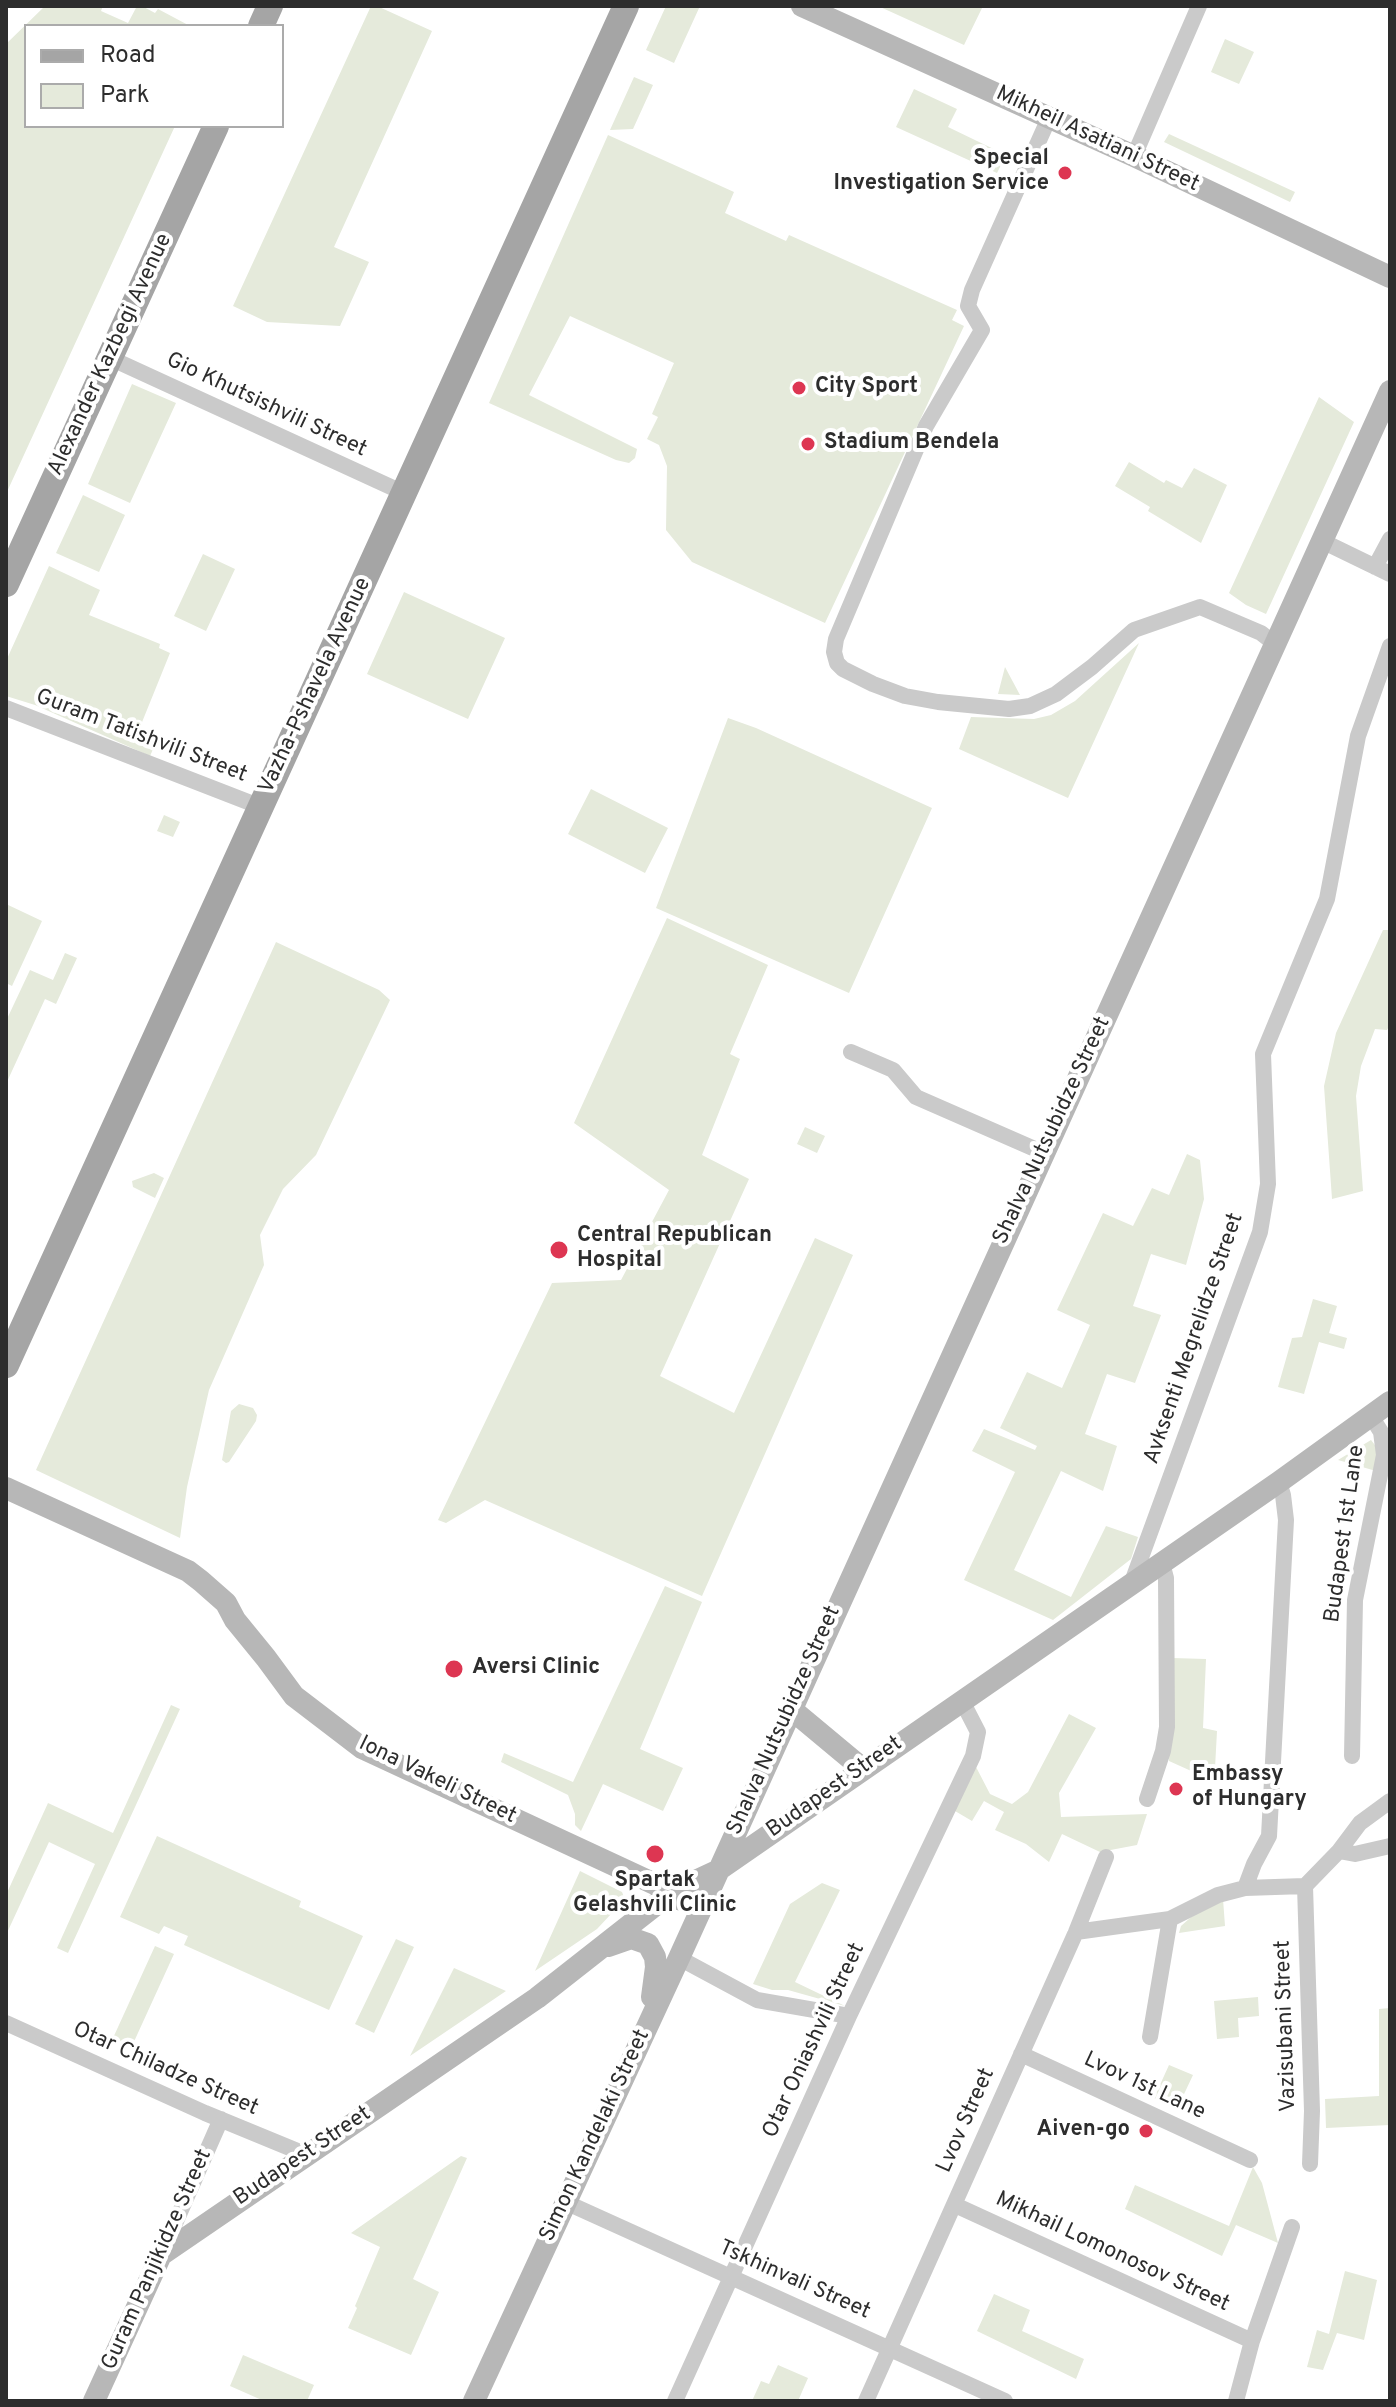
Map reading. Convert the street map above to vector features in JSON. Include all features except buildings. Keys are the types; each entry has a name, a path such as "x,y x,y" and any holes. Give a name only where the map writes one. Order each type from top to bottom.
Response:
{"main road":[{"name":"Vazha-Pshavela Avenue","path":"6,1365 626,6"},
{"name":"Mikheil Asatiani Street","path":"802,6 1134,156 1390,277"},
{"name":"Alexander Kazbegi Avenue","path":"6,584 215,128"},
{"name":"Shalva Nutsubidze Street","path":"717,1871 1390,391"},
{"name":"Budapest Street","path":"161,2255 537,1998 672,1892 717,1871 1390,1402"},
{"name":"Iona Vakeli Street","path":"6,1488 188,1571 226,1603 235,1620 294,1696 362,1748 672,1892 698,1913"},
{"path":"791,1709 863,1769"},
{"name":"Simon Kandelaki Street","path":"474,2401 717,1871"},
{"path":"604,1947 631,1938 643,1941 651,1949 655,1957 656,1980 647,2025"},
{"name":"Guram Panjikidze Street","path":"94,2401 161,2255"}],"street":[{"path":"1134,156 1199,6"},
{"path":"1049,118 972,290 968,306 982,330 926,426 836,639 834,652 837,663 873,684 905,696 1009,709 1030,706 1056,694 1134,630 1200,607 1261,633 1275,644"},
{"name":"Gio Khutsishvili Street","path":"110,358 404,493"},
{"path":"1322,541 1382,570 1390,539"},
{"name":"Avksenti Megrelidze Street","path":"1132,1582 1260,1232 1268,1184 1263,1054 1327,899 1358,736 1390,646"},
{"name":"Guram Tatishvili Street","path":"6,708 261,807"},
{"path":"851,1052 893,1070 916,1097 1044,1153"},
{"name":"Budapest 1st Lane","path":"1352,1756 1355,1600 1384,1455 1381,1432 1371,1416"},
{"path":"1245,1888 1269,1836 1286,1520 1279,1482"},
{"path":"1147,1799 1163,1751 1167,1727 1166,1578 1162,1563"},
{"name":"Otar Oniashvili Street","path":"675,2401 849,2016 973,1756 978,1732 962,1701"},
{"path":"1076,1932 1170,1919 1218,1895 1245,1888 1305,1886 1339,1851 1360,1823 1390,1801"},
{"path":"1339,1851 1355,1854 1390,1846"},
{"name":"Lvov Street","path":"866,2401 1076,1932 1106,1857"},
{"name":"Vazisubani Street","path":"1305,1886 1312,2111 1310,2164"},
{"path":"1150,2037 1170,1919"},
{"path":"679,1958 757,2000 849,2016"},
{"name":"Otar Chiladze Street","path":"6,2023 307,2155"},
{"name":"Lvov 1st Lane","path":"1021,2054 1250,2160"},
{"name":"Guram Panjikidze Street","path":"161,2255 221,2119"},
{"name":"Tskhinvali Street","path":"565,2202 1005,2401"},
{"name":"Mikhail Lomonosov Street","path":"955,2205 1252,2341"},
{"path":"1236,2401 1252,2341 1292,2227"}],"green space":[{"path":"45,6 103,6 101,11 128,23 137,6 142,6 155,13 158,9 186,24 27,24"},
{"path":"371,6 432,31 334,247 369,262 340,326 267,322 233,306"},
{"path":"666,6 700,6 674,63 646,50"},
{"path":"878,6 983,6 964,45"},
{"path":"24,26 24,128 174,128 6,494 6,44"},
{"path":"1225,39 1254,52 1239,84 1211,72"},
{"path":"634,77 653,85 633,129 610,130"},
{"path":"914,89 957,109 948,127 1006,155 997,173 896,127"},
{"path":"1169,134 1295,192 1290,202 1164,142"},
{"name":"City Sport","path":"608,135 734,192 725,213 786,241 789,235 957,310 952,320 964,326 825,623 692,562 666,530 667,466 659,445 647,439 658,417 652,414 674,363 570,316 529,395 637,449 635,458 629,463 489,403"},
{"path":"132,384 176,403 130,503 88,484"},
{"path":"1319,397 1354,422 1266,614 1229,593"},
{"path":"1129,462 1164,483 1166,480 1182,488 1194,468 1227,485 1201,543 1148,511 1150,507 1115,486"},
{"path":"83,495 125,515 99,572 56,553"},
{"path":"203,554 235,569 206,631 174,616"},
{"path":"49,566 100,590 89,615 160,644 159,648 170,653 136,737 154,747 150,756 35,705 6,696 6,661"},
{"path":"404,592 505,638 468,719 367,674"},
{"path":"1139,643 1068,798 959,749 971,717 1034,719 1051,715 1075,701"},
{"path":"1005,667 1020,695 998,694"},
{"path":"728,718 932,808 849,993 656,908"},
{"path":"591,789 668,828 645,873 568,834"},
{"path":"164,815 180,822 173,837 157,831"},
{"path":"6,904 42,921 12,986 6,983"},
{"path":"667,918 768,965 730,1054 740,1059 702,1155 749,1179 660,1376 734,1413 815,1238 853,1255 702,1596 485,1500 446,1523 438,1520 552,1283 621,1280 669,1190 574,1123"},
{"path":"1383,930 1390,930 1390,1024 1387,1030 1375,1029 1361,1066 1356,1096 1363,1191 1332,1199 1324,1086 1336,1033"},
{"path":"276,942 379,990 390,1000 316,1155 283,1189 260,1235 264,1265 209,1390 187,1487 180,1538 36,1470"},
{"path":"65,953 77,958 56,1004 45,999 6,1084 6,1021 30,970 53,980"},
{"path":"805,1127 825,1136 817,1153 797,1144"},
{"path":"1187,1154 1200,1160 1204,1199 1186,1265 1151,1254 1133,1306 1161,1315 1135,1383 1107,1374 1085,1434 1117,1446 1103,1491 1061,1471 1014,1570 1071,1597 1106,1526 1138,1537 1131,1559 1053,1620 964,1580 1015,1472 972,1451 984,1429 1035,1450 1037,1446 1000,1428 1027,1372 1062,1388 1090,1325 1057,1310 1103,1213 1133,1226 1152,1188 1169,1195"},
{"path":"154,1173 164,1178 155,1198 133,1187 132,1181"},
{"path":"1313,1299 1337,1306 1329,1333 1347,1338 1344,1349 1319,1342 1304,1394 1278,1387 1292,1338 1302,1337"},
{"path":"239,1404 253,1408 256,1421 226,1463 222,1460 231,1411"},
{"path":"1371,1440 1378,1449 1376,1471 1338,1460"},
{"path":"665,1586 702,1602 640,1749 683,1768 663,1811 603,1784 581,1831 575,1825 575,1814 568,1795 501,1762 504,1753 573,1782"},
{"path":"1172,1658 1206,1659 1203,1728 1217,1731 1215,1768 1209,1779 1169,1761"},
{"path":"171,1705 180,1709 68,1953 57,1948 95,1864 49,1842 6,1935 6,1895 48,1803 113,1833"},
{"path":"1069,1714 1096,1728 1059,1793 1061,1817 1147,1814 1137,1845 1100,1852 1062,1834 1049,1862 1026,1844 995,1830 1004,1812 984,1801 972,1821 955,1811 975,1765 990,1794 1012,1804 1028,1792"},
{"path":"157,1836 301,1901 299,1907 363,1936 329,2010 184,1945 188,1936 164,1926 159,1934 120,1917"},
{"path":"580,1871 622,1892 626,1902 624,1909 612,1913 597,1929 535,1971"},
{"path":"822,1883 840,1890 795,1982 845,2006 753,1984 790,1904"},
{"path":"1223,1899 1225,1926 1179,1933 1181,1926 1190,1918 1206,1906"},
{"path":"396,1939 414,1947 374,2033 355,2024"},
{"path":"155,1946 174,1954 132,2046 113,2038"},
{"path":"454,1968 506,1991 410,2056"},
{"path":"1258,1997 1259,2016 1238,2018 1239,2037 1217,2039 1214,2001"},
{"path":"1390,2008 1390,2125 1326,2128 1325,2099 1379,2096 1379,2009"},
{"path":"1169,2065 1193,2075 1177,2109 1154,2098"},
{"path":"461,2156 467,2158 413,2279 439,2292 411,2355 348,2328 380,2247 351,2233"},
{"path":"1253,2167 1262,2183 1278,2243 1236,2225 1222,2256 1125,2209 1135,2185 1229,2226"},
{"path":"1345,2271 1377,2280 1364,2340 1337,2333 1323,2370 1307,2367 1317,2330 1329,2334"},
{"path":"994,2294 1030,2310 1022,2331 1084,2359 1076,2379 977,2331"},
{"path":"243,2355 314,2385 307,2401 264,2401 230,2386"},
{"path":"778,2365 808,2378 798,2401 752,2401 761,2381 769,2384"}],"place":[{"name":"Special Investigation Service","path":"1065,173"},
{"name":"City Sport","path":"799,388"},
{"name":"Stadium Bendela","path":"808,444"},
{"name":"Central Republican Hospital","path":"559,1250"},
{"name":"Aversi Clinic","path":"454,1669"},
{"name":"Embassy of Hungary","path":"1176,1789"},
{"name":"Spartak Gelashvili Clinic","path":"655,1854"},
{"name":"Aiven-go","path":"1146,2131"}]}
